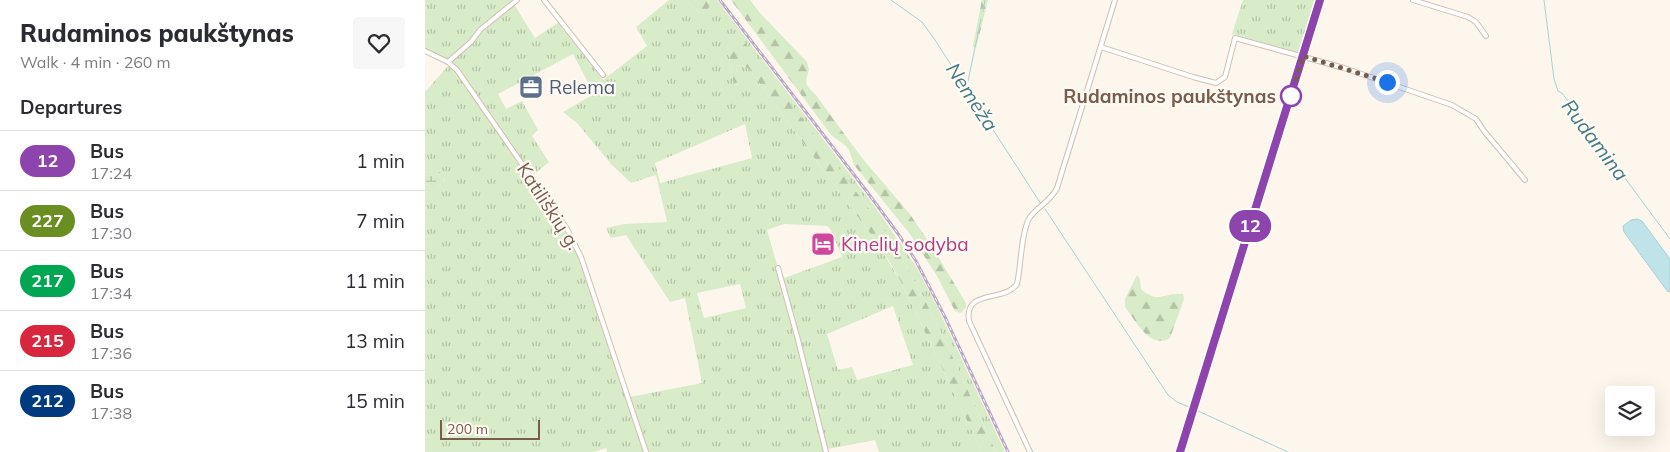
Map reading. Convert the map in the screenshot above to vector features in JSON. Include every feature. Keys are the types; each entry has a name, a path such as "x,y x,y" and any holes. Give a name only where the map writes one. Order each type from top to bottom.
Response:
{"main road":[{"path":"1180,452 1320,0"}],"street":[{"path":"425,52 449,62 471,42 480,30 517,0"},
{"path":"544,0 603,75"},
{"path":"1030,452 969,321 969,311 971,306 978,300 1011,291 1017,284 1028,222 1030,217 1050,200 1057,188 1115,0"},
{"path":"1413,0 1468,17 1476,22 1486,36"},
{"path":"1101,47 1216,83 1225,77 1235,38 1303,56 1405,88 1451,105 1471,115 1479,122 1484,131 1525,180"},
{"name":"Katiliškių g.","path":"449,62 457,70 567,229 577,248 646,452"},
{"path":"778,268 826,452"}],"green space":[{"path":"425,0 513,0 535,38 559,22 603,80 647,46 636,27 669,0 685,0 700,13 710,3 708,0 717,0 878,211 917,268 937,306 1005,452 996,452 928,307 880,224 730,41 727,46 733,81 738,81 736,67 742,65 749,69 878,244 902,284 982,452 879,452 875,440 828,449 829,452 649,452 630,397 702,383 685,298 670,302 626,235 611,238 606,228 624,224 667,222 656,175 631,183 611,164 577,123 563,112 594,94 573,54 498,94 506,109 522,101 538,130 532,136 549,162 532,176 458,69 425,50","holes":["745,124 752,158 660,183 655,163","784,224 827,226 831,230 842,257 781,279 767,230","740,284 746,308 704,318 697,293","893,306 913,365 857,380 852,367 838,370 827,334"]},
{"path":"685,0 708,0 710,6 703,14"},
{"path":"731,0 750,0 807,62 809,70 806,81 807,85 862,158 909,213 931,245 966,303 966,307 961,313 955,311 937,276 910,234 854,165 849,150 831,135"},
{"path":"982,0 988,0 976,48 973,45"},
{"path":"1243,0 1317,0 1301,51 1296,52 1232,34"},
{"path":"739,39 749,47 880,224 913,279 943,336 996,452 982,452 902,284 878,244 749,69 742,65 736,67 738,81 736,83 733,81 727,46 729,42"},
{"path":"449,65 554,213 576,251 644,452 607,452 606,448 594,452 425,452 425,184 440,186 445,177 433,171 425,173 425,92"},
{"path":"438,171 445,177 444,182 439,186 425,184 425,173"},
{"path":"1137,275 1140,279 1141,289 1147,294 1162,297 1183,294 1184,299 1170,338 1163,341 1150,337 1125,307 1125,299"}],"water":[{"path":"1637,219 1642,221 1670,259 1670,291 1668,292 1624,232 1623,226 1631,220"}],"waterway":[{"name":"Nemėža","path":"891,0 922,22 1041,204"},
{"path":"983,11 985,0"},
{"name":"Rudamina","path":"1544,0 1554,79 1558,91 1562,93 1670,239"},
{"path":"967,86 981,19"},
{"name":"Nemėža","path":"1045,209 1168,395 1177,402 1189,407"},
{"name":"Nemėža","path":"1198,411 1288,452"}],"railway":[{"path":"720,0 868,193 916,261 945,317 1008,452"}],"bus line":[{"name":"12","path":"1180,452 1320,0"}],"place":[{"name":"Relema","path":"531,87"},
{"name":"Rudaminos paukštynas","path":"1291,96"},
{"name":"Kinelių sodyba","path":"823,244"}],"route":[{"path":"1291,96 1303,56 1387,82"}]}
